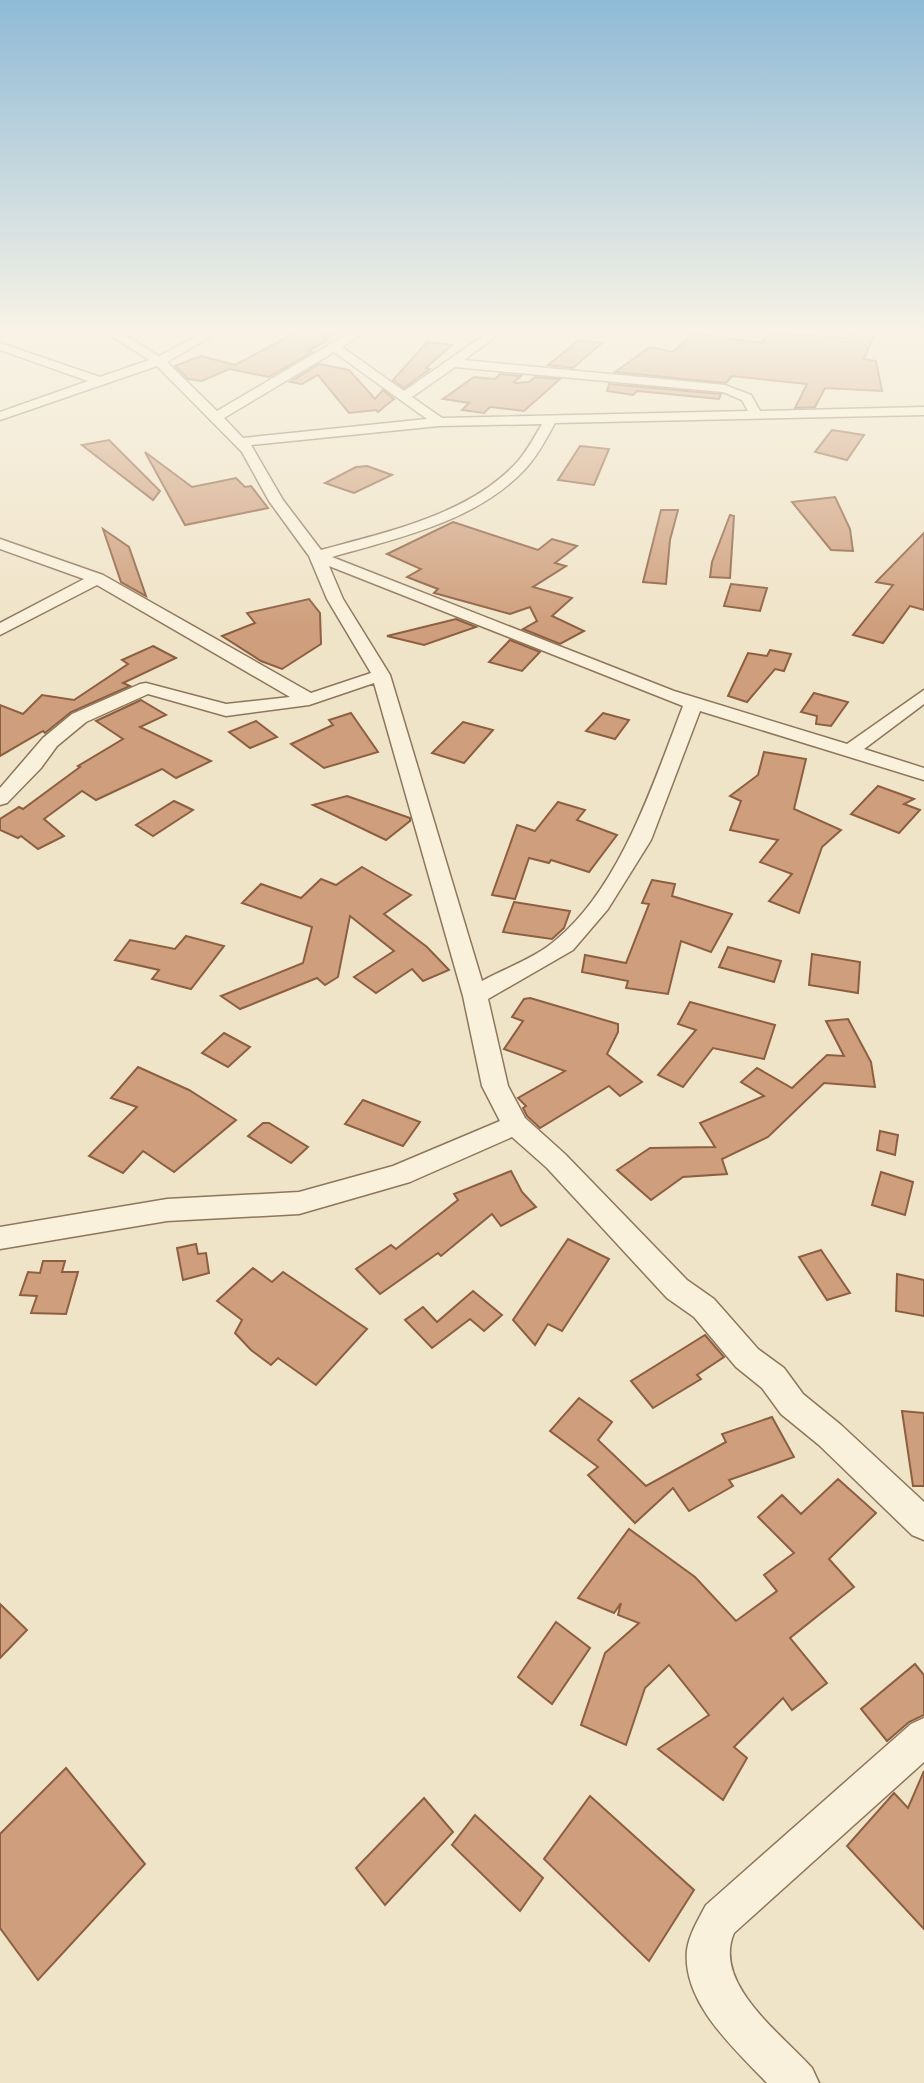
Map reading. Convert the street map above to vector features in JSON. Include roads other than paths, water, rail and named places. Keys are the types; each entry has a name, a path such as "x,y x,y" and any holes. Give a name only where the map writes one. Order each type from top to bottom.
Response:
{"street":[{"path":"230,430 275,501 317,556 335,599 381,675 475,996 495,1086 515,1125 556,1161 677,1289 704,1308 747,1358 772,1378 792,1404 830,1435 924,1524"},
{"path":"240,442 357,430"},
{"path":"317,556 420,526 488,493 520,467 544,430"},
{"path":"0,544 97,578 309,700"},
{"path":"317,556 694,702 924,774"},
{"path":"0,630 97,578"},
{"path":"0,799 34,764 50,742 79,718 146,688 226,710 309,700 381,675"},
{"path":"851,750 924,695"},
{"path":"475,996 565,945 600,904 641,840 694,702"},
{"path":"0,1238 167,1210 299,1203 400,1175 515,1125"},
{"path":"796,2083 768,2050 730,2014 710,1977 708,1950 720,1919 924,1737"}]}
